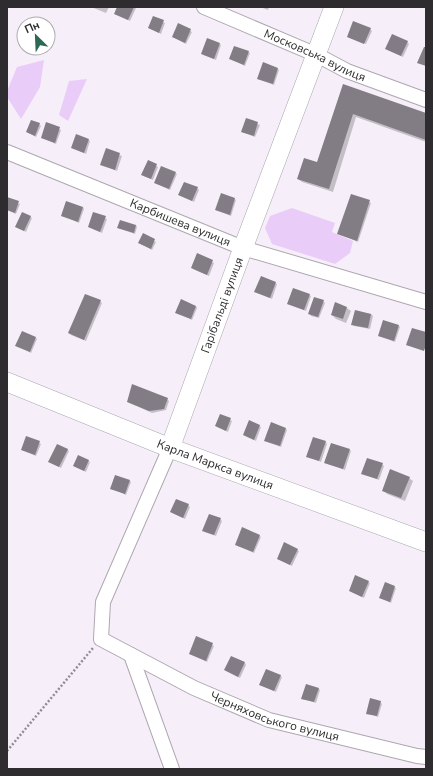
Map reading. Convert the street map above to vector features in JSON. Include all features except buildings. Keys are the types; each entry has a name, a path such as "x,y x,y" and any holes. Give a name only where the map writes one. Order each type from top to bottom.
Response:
{"street":[{"name":"Московська вулиця","path":"204,7 317,55 347,71 426,100"},
{"name":"Гарібальді вулиця","path":"101,639 103,602 170,448 243,248 334,7"},
{"name":"Карбишева вулиця","path":"7,152 243,248 426,302"},
{"name":"Карла Маркса вулиця","path":"7,382 170,448 426,542"},
{"name":"Черняховського вулиця","path":"101,639 194,688 269,720 426,757"},
{"path":"131,655 172,769"}],"path":[{"path":"7,751 101,639"}],"shaded area":[{"path":"44,60 40,87 21,119 7,97 7,91 17,67"},
{"path":"87,79 68,121 59,115 69,81"},
{"path":"292,208 335,223 332,232 353,241 350,253 335,264 272,244 265,228 270,216"}]}
